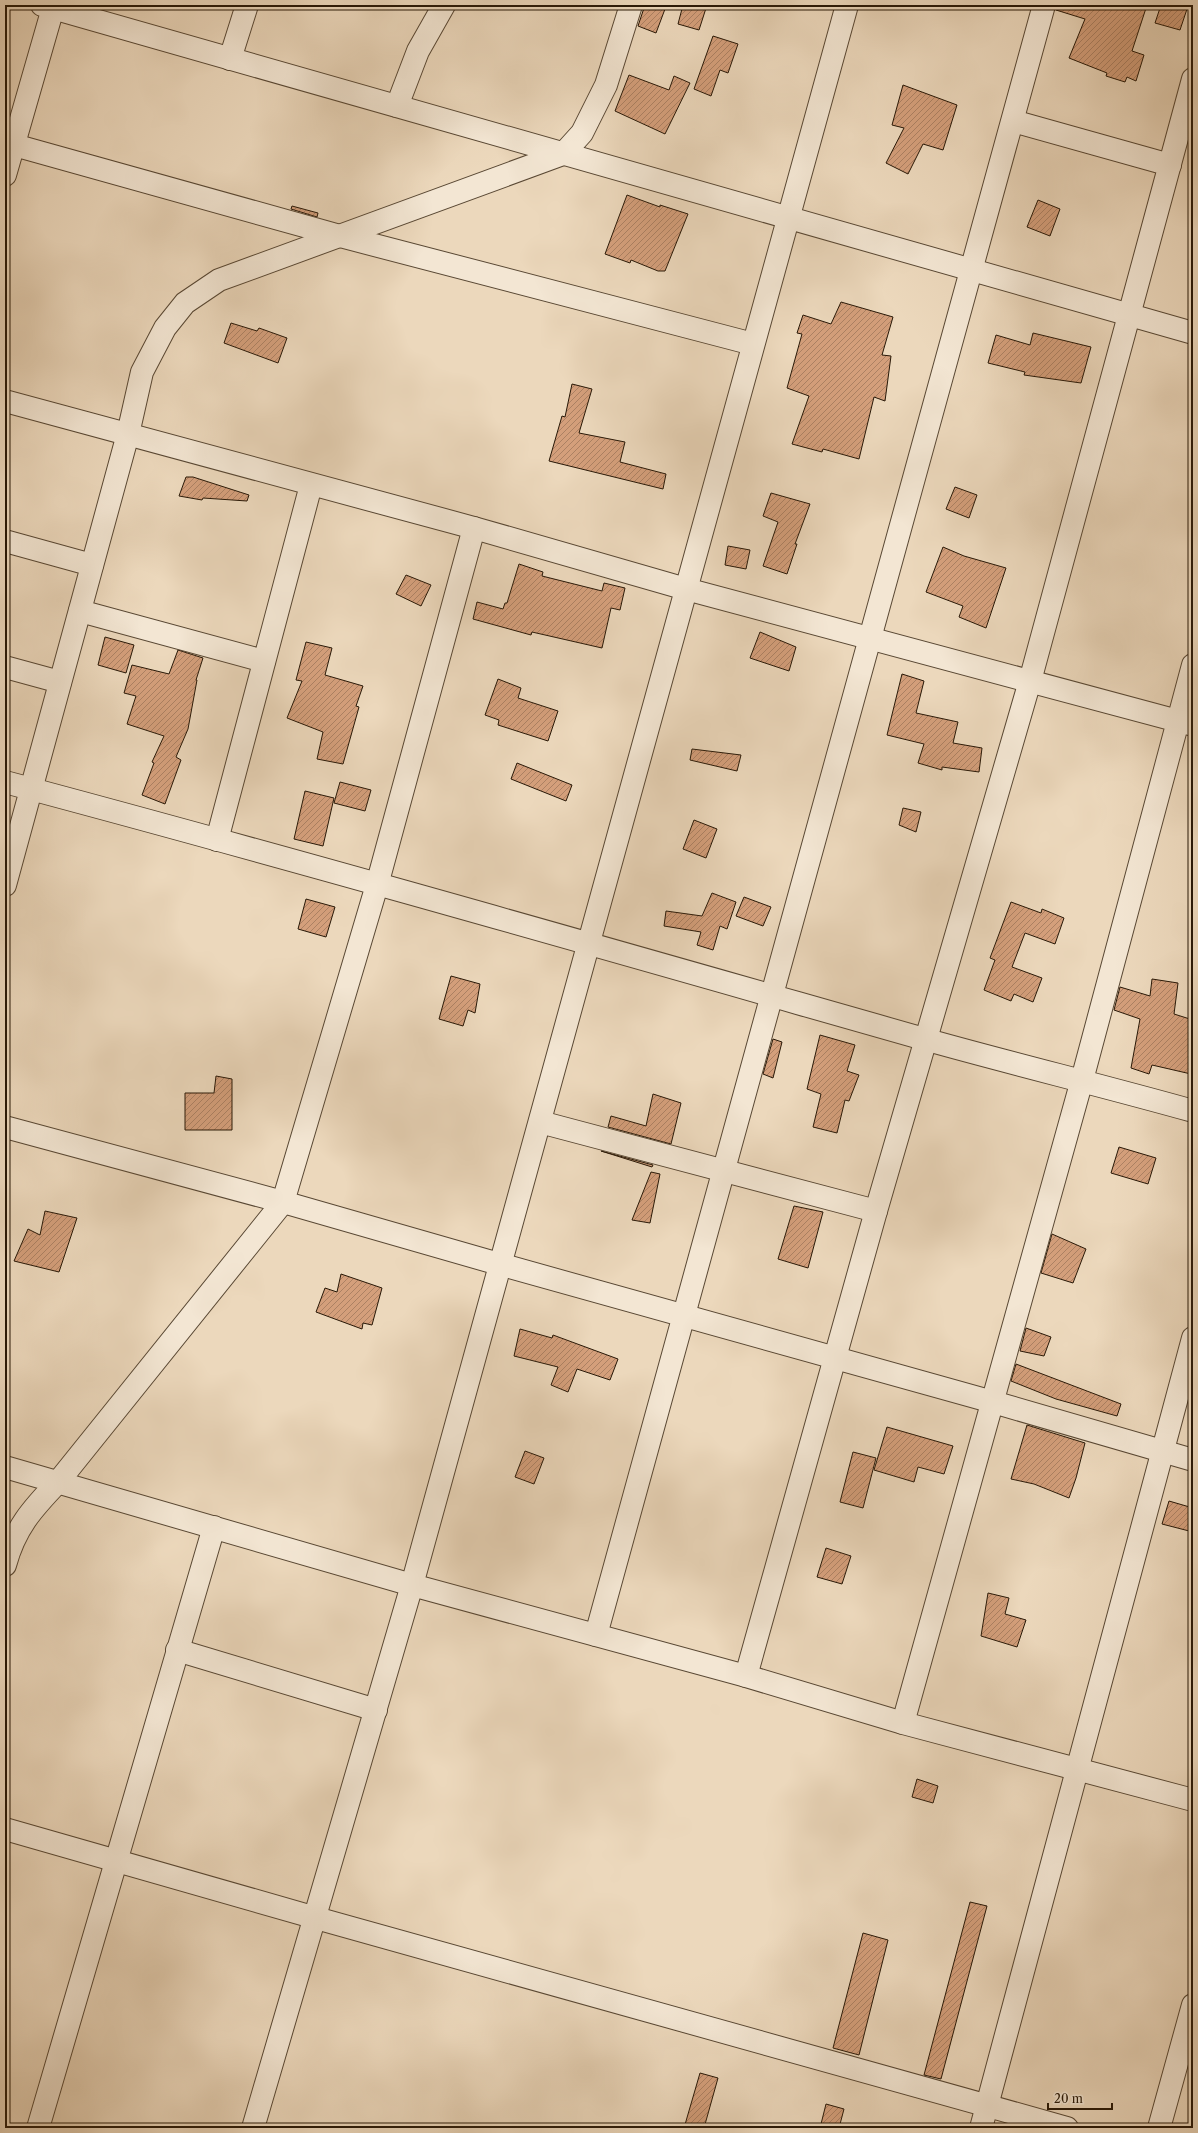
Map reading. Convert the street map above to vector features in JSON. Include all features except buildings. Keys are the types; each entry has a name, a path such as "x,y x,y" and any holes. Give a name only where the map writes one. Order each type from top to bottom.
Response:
{"street":[{"path":"230,59 247,5"},
{"path":"397,106 418,51 444,5"},
{"path":"5,885 128,434 142,372 165,328 185,303 219,280 563,154 582,133 606,85 631,5"},
{"path":"253,2128 316,1918 412,1585 499,1264 540,1122 847,5"},
{"path":"596,1634 722,1170 1044,5"},
{"path":"5,175 14,145 47,7 788,219 971,269 1193,334"},
{"path":"746,1676 876,1211 927,1040 1030,681 1193,80"},
{"path":"1012,121 1170,166"},
{"path":"14,145 340,236 754,344"},
{"path":"5,401 474,528 686,589 870,637 1185,723"},
{"path":"217,840 311,485"},
{"path":"5,1565 19,1528 36,1506 58,1482 283,1202 377,885 474,528"},
{"path":"5,541 92,564"},
{"path":"80,611 264,661"},
{"path":"903,1723 1082,1080 1185,723 1193,665"},
{"path":"5,667 60,682"},
{"path":"5,782 771,994 927,1040 1082,1080 1193,1111"},
{"path":"540,1122 876,1211"},
{"path":"5,1127 283,1202 1193,1460"},
{"path":"981,2128 1193,1338"},
{"path":"5,1467 412,1585 746,1676 903,1723 1193,1800"},
{"path":"38,2128 214,1527"},
{"path":"177,1650 376,1710"},
{"path":"5,1829 316,1918 1067,2128"},
{"path":"1159,2128 1193,2005"}]}
